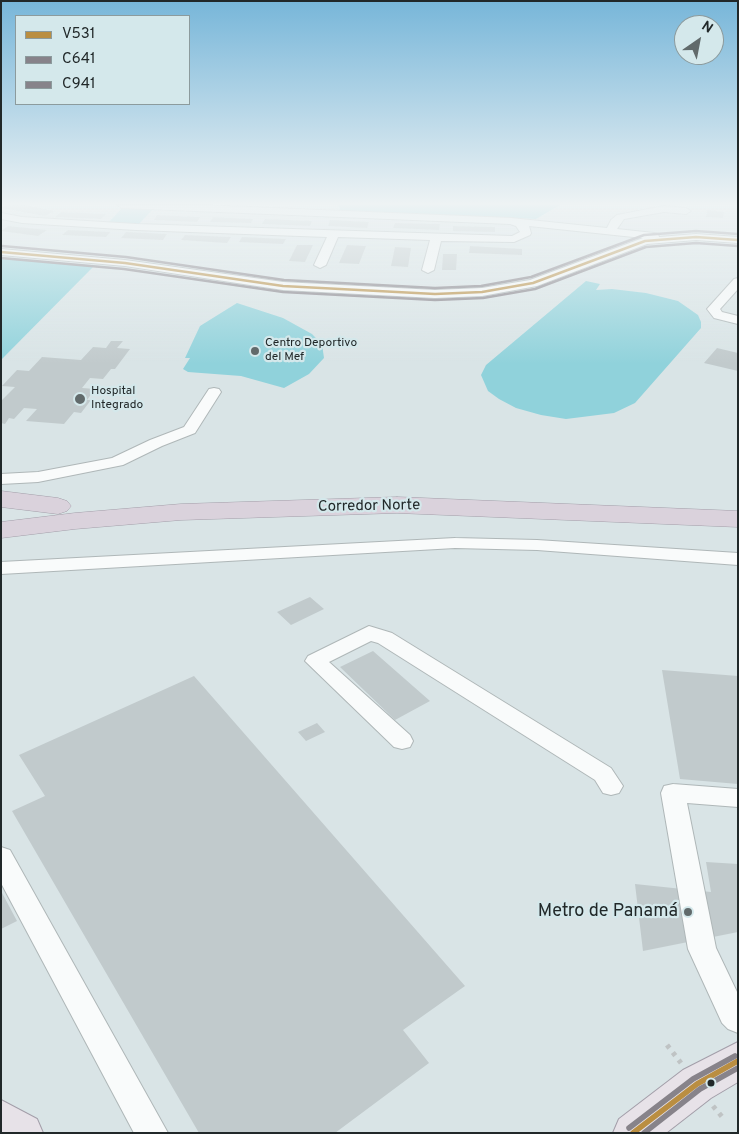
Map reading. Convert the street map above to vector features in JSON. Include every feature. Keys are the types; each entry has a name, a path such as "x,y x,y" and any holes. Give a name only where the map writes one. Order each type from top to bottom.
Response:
{"highway":[{"name":"Corredor Norte","path":"1,512 175,495 274,490 414,489 738,503"},
{"path":"1,499 58,506"},
{"name":"Corredor Norte","path":"1,530 75,521 181,512 388,506 738,518"}],"main road":[{"path":"633,1133 697,1084 738,1061"},
{"path":"1,1120 22,1133"}],"street":[{"path":"68,258 125,263 282,286 435,294 482,292 533,283 600,258"},
{"path":"132,258 287,280 434,288 477,286 525,279 580,258"},
{"path":"320,265 323,258"},
{"path":"428,270 431,258"},
{"path":"738,282 713,309 718,315 738,320"},
{"path":"1,479 38,477 117,462 156,443 190,430 214,392"},
{"path":"1,568 464,543 738,559"},
{"path":"402,741 315,661 369,634 385,638 603,774 611,786"},
{"path":"738,798 673,793 702,949 732,1013 738,1019"},
{"path":"1,858 152,1133"}],"shaded area":[{"path":"1,258 94,266 1,360"},
{"path":"586,281 600,284 596,290 612,289 646,293 678,301 698,315 701,328 635,403 614,413 566,419 541,415 516,408 488,391 481,375 486,365"},
{"name":"Centro Deportivo del Mef","path":"237,303 283,318 312,334 322,344 324,358 309,374 284,388 241,376 188,372 183,369 190,358 185,358 200,326"}],"building":[{"path":"291,258 307,258 305,262 289,261"},
{"path":"341,258 361,258 359,264 339,263"},
{"path":"393,258 409,258 408,267 391,266"},
{"path":"443,258 457,258 456,270 442,270"},
{"path":"111,341 123,341 117,348 130,349 115,369 111,369 103,379 90,378 82,388 95,389 87,400 91,400 81,413 74,412 64,424 26,421 37,409 24,408 14,419 9,418 5,424 1,423 1,401 15,387 2,386 17,370 29,371 42,357 81,360 93,347 106,348"},
{"path":"717,348 738,353 738,371 704,363"},
{"path":"310,597 324,609 291,625 277,612"},
{"path":"373,651 430,701 395,720 340,667"},
{"path":"662,670 738,676 738,784 680,779"},
{"path":"194,676 465,986 403,1030 429,1063 335,1133 199,1133 12,811 45,796 19,755"},
{"path":"317,723 325,732 306,741 298,732"},
{"name":"Metro de Panamá","path":"706,862 738,864 738,932 643,951 635,884 711,892"},
{"path":"1,891 17,921 1,929"}],"transit line":[{"name":"C641","path":"1,258 124,269 283,292 435,300 483,298 535,289 617,258"},
{"name":"V531","path":"68,258 125,263 283,286 435,294 482,292 533,283 600,258"},
{"name":"C941","path":"132,258 284,280 435,288 481,286 531,277 582,258"},
{"name":"C941","path":"629,1128 693,1079 735,1056"},
{"name":"V531","path":"633,1133 697,1084 738,1061"},
{"name":"C641","path":"644,1133 700,1089 738,1068"}],"place":[{"name":"Centro Deportivo del Mef","path":"255,351"},
{"name":"Hospital Integrado","path":"80,399"},
{"name":"Metro de Panamá","path":"688,912"}]}
